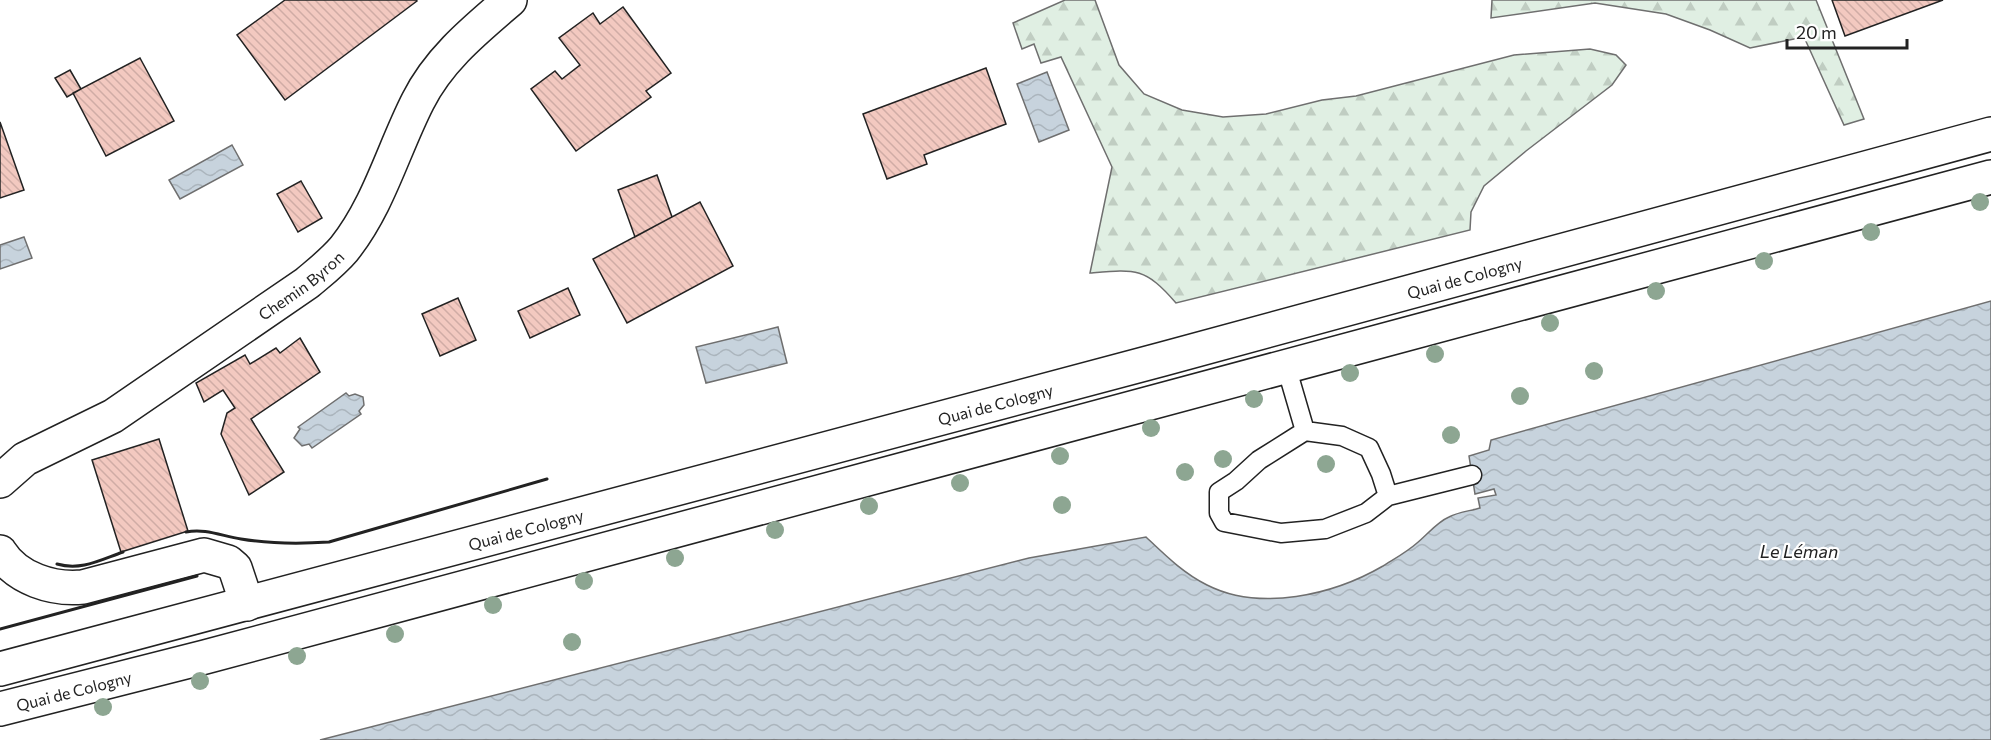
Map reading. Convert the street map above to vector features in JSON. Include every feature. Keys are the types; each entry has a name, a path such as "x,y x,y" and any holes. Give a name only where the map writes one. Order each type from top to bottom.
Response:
{"main road":[{"name":"Chemin Byron","path":"0,481 25,459 112,416 307,283 331,263 356,232 377,194 418,101 434,75 451,52 510,0"},
{"name":"Quai de Cologny","path":"0,669 1140,365 1991,134"},
{"name":"Quai de Cologny","path":"0,709 280,637 1991,177"},
{"path":"6,562 46,584 69,588 83,587 204,555 228,562 234,568 255,624 280,637"}],"lane":[{"path":"1286,366 1305,431"},
{"path":"1388,496 1382,474 1369,448 1342,436 1305,431 1258,460 1236,481 1219,492 1219,513 1224,522 1281,533 1325,529 1366,513 1388,496 1472,474"}],"green space":[{"path":"1065,0 1095,0 1119,65 1144,94 1182,110 1223,117 1266,114 1322,100 1356,96 1514,55 1590,49 1616,55 1626,65 1612,85 1484,186 1471,212 1470,230 1176,303 1156,283 1138,273 1118,271 1090,273 1112,167 1061,57 1041,63 1034,44 1022,49 1013,23"},
{"path":"1492,0 1816,0 1864,119 1844,125 1804,37 1750,48 1666,14 1595,3 1491,18"}],"water":[{"path":"1047,72 1069,130 1039,142 1017,84"},
{"path":"232,145 243,165 180,199 169,180"},
{"path":"24,237 32,258 0,269 0,245"},
{"name":"Le Léman","path":"1991,301 1991,740 320,740 1029,558 1146,537 1190,575 1228,593 1250,598 1273,598 1319,592 1342,585 1383,566 1421,540 1445,519 1480,508 1478,498 1496,495 1494,489 1475,494 1469,456 1489,450 1491,440"},
{"path":"778,327 787,363 706,383 696,347"},
{"path":"346,393 349,396 355,394 363,397 364,405 359,411 361,414 312,448 309,444 302,446 294,438 300,429 298,427"}],"building":[{"path":"285,0 417,1 285,100 237,35"},
{"path":"1832,0 1943,0 1845,36"},
{"path":"623,7 671,73 646,91 651,97 576,151 531,89 555,71 562,79 580,65 559,38 593,13 600,24"},
{"path":"140,58 174,121 106,156 73,93"},
{"path":"986,68 1006,124 924,155 927,164 887,179 863,114"},
{"path":"70,70 81,89 67,97 55,78"},
{"path":"0,122 24,190 0,198"},
{"path":"657,175 672,217 635,237 618,190"},
{"path":"301,181 322,218 298,232 277,194"},
{"path":"700,202 733,266 627,323 593,259"},
{"path":"568,288 580,315 530,338 518,311"},
{"path":"458,298 476,340 440,356 422,314"},
{"path":"300,338 320,372 251,419 284,472 249,495 221,434 227,413 235,408 223,390 204,402 196,383 245,355 250,364 276,348 280,353"},
{"path":"159,439 188,531 121,552 92,460"}],"wall":[{"path":"186,532 207,532 274,543 329,542 547,479"},
{"path":"57,564 82,565 123,552"},
{"path":"0,629 197,576"}]}
